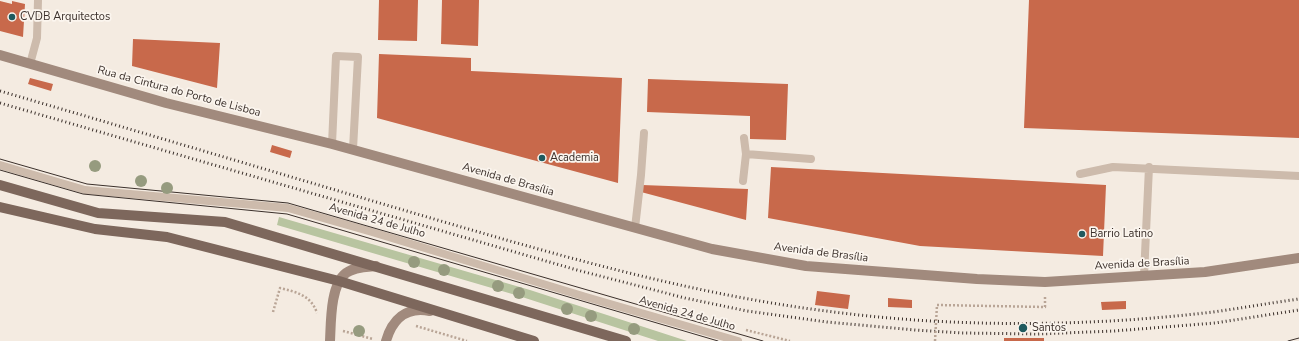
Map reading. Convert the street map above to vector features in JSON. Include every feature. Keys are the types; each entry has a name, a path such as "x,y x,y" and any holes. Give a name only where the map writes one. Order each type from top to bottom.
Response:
{"main road":[{"path":"0,185 98,213 225,222 626,341"},
{"path":"3,210 95,229 167,237 339,281 534,341"}],"street":[{"name":"Rua da Cintura do Porto de Lisboa","path":"0,55 166,103 353,149"},
{"name":"Avenida de Brasília","path":"353,149 712,249 806,266 977,279 1045,282 1205,272 1299,258"},
{"path":"330,341 333,302 339,281 346,273 355,269 376,266"},
{"path":"386,341 393,324 399,318 412,310 423,309 454,316"}],"lane":[{"path":"30,64 37,38 38,0"},
{"path":"332,144 336,56 358,57 353,149"},
{"path":"635,228 644,133"},
{"path":"743,180 746,154 744,138"},
{"path":"746,154 811,159"},
{"name":"Avenida 24 de Julho","path":"0,165 86,190 288,208 738,341"},
{"path":"1080,174 1113,167 1299,176"},
{"path":"1144,276 1149,168"}],"path":[{"path":"273,312 280,288 301,294 309,299 315,307 317,319"},
{"path":"935,341 937,305 1045,307 1044,295"},
{"path":"411,327 419,326 467,341"},
{"path":"741,329 790,341"},
{"path":"339,330 377,340"}],"green space":[{"path":"279,217 530,290 687,341 658,341 519,296 277,225"}],"building":[{"path":"379,0 418,0 417,41 378,40"},
{"path":"442,0 479,0 478,46 441,44"},
{"path":"1029,0 1299,0 1299,138 1024,128"},
{"name":"CVDB Arquitectos","path":"0,1 12,4 12,1 25,4 23,37 0,31"},
{"path":"133,39 220,43 217,88 132,66"},
{"path":"379,54 471,58 471,71 622,78 618,183 377,118"},
{"path":"30,78 53,84 51,91 28,84"},
{"path":"648,79 788,84 786,140 750,139 750,116 647,112"},
{"path":"272,145 292,151 290,158 270,152"},
{"path":"771,167 1106,185 1103,256 920,246 768,218"},
{"path":"642,185 748,189 746,220 641,192"},
{"path":"817,291 850,295 848,309 815,305"},
{"path":"888,298 912,300 912,308 888,307"},
{"path":"1126,301 1126,309 1102,310 1101,302"},
{"path":"1004,338 1044,338 1044,341 1004,341"}],"tram line":[{"path":"0,159 87,184 288,203 763,341"},
{"path":"0,170 83,194 287,214 718,341"},
{"path":"1288,341 1299,338"}],"railway":[{"path":"0,91 564,256 616,270 720,294 773,303 874,317 971,323 1020,324 1117,321 1165,317 1213,312 1299,299"},
{"path":"0,103 577,270 685,298 747,311 827,322 915,330 962,333 1038,334 1114,331 1215,323 1299,310"}],"place":[{"name":"CVDB Arquitectos","path":"12,17"},
{"name":"Academia","path":"542,158"},
{"name":"Barrio Latino","path":"1082,234"},
{"name":"Santos","path":"1023,328"}]}
